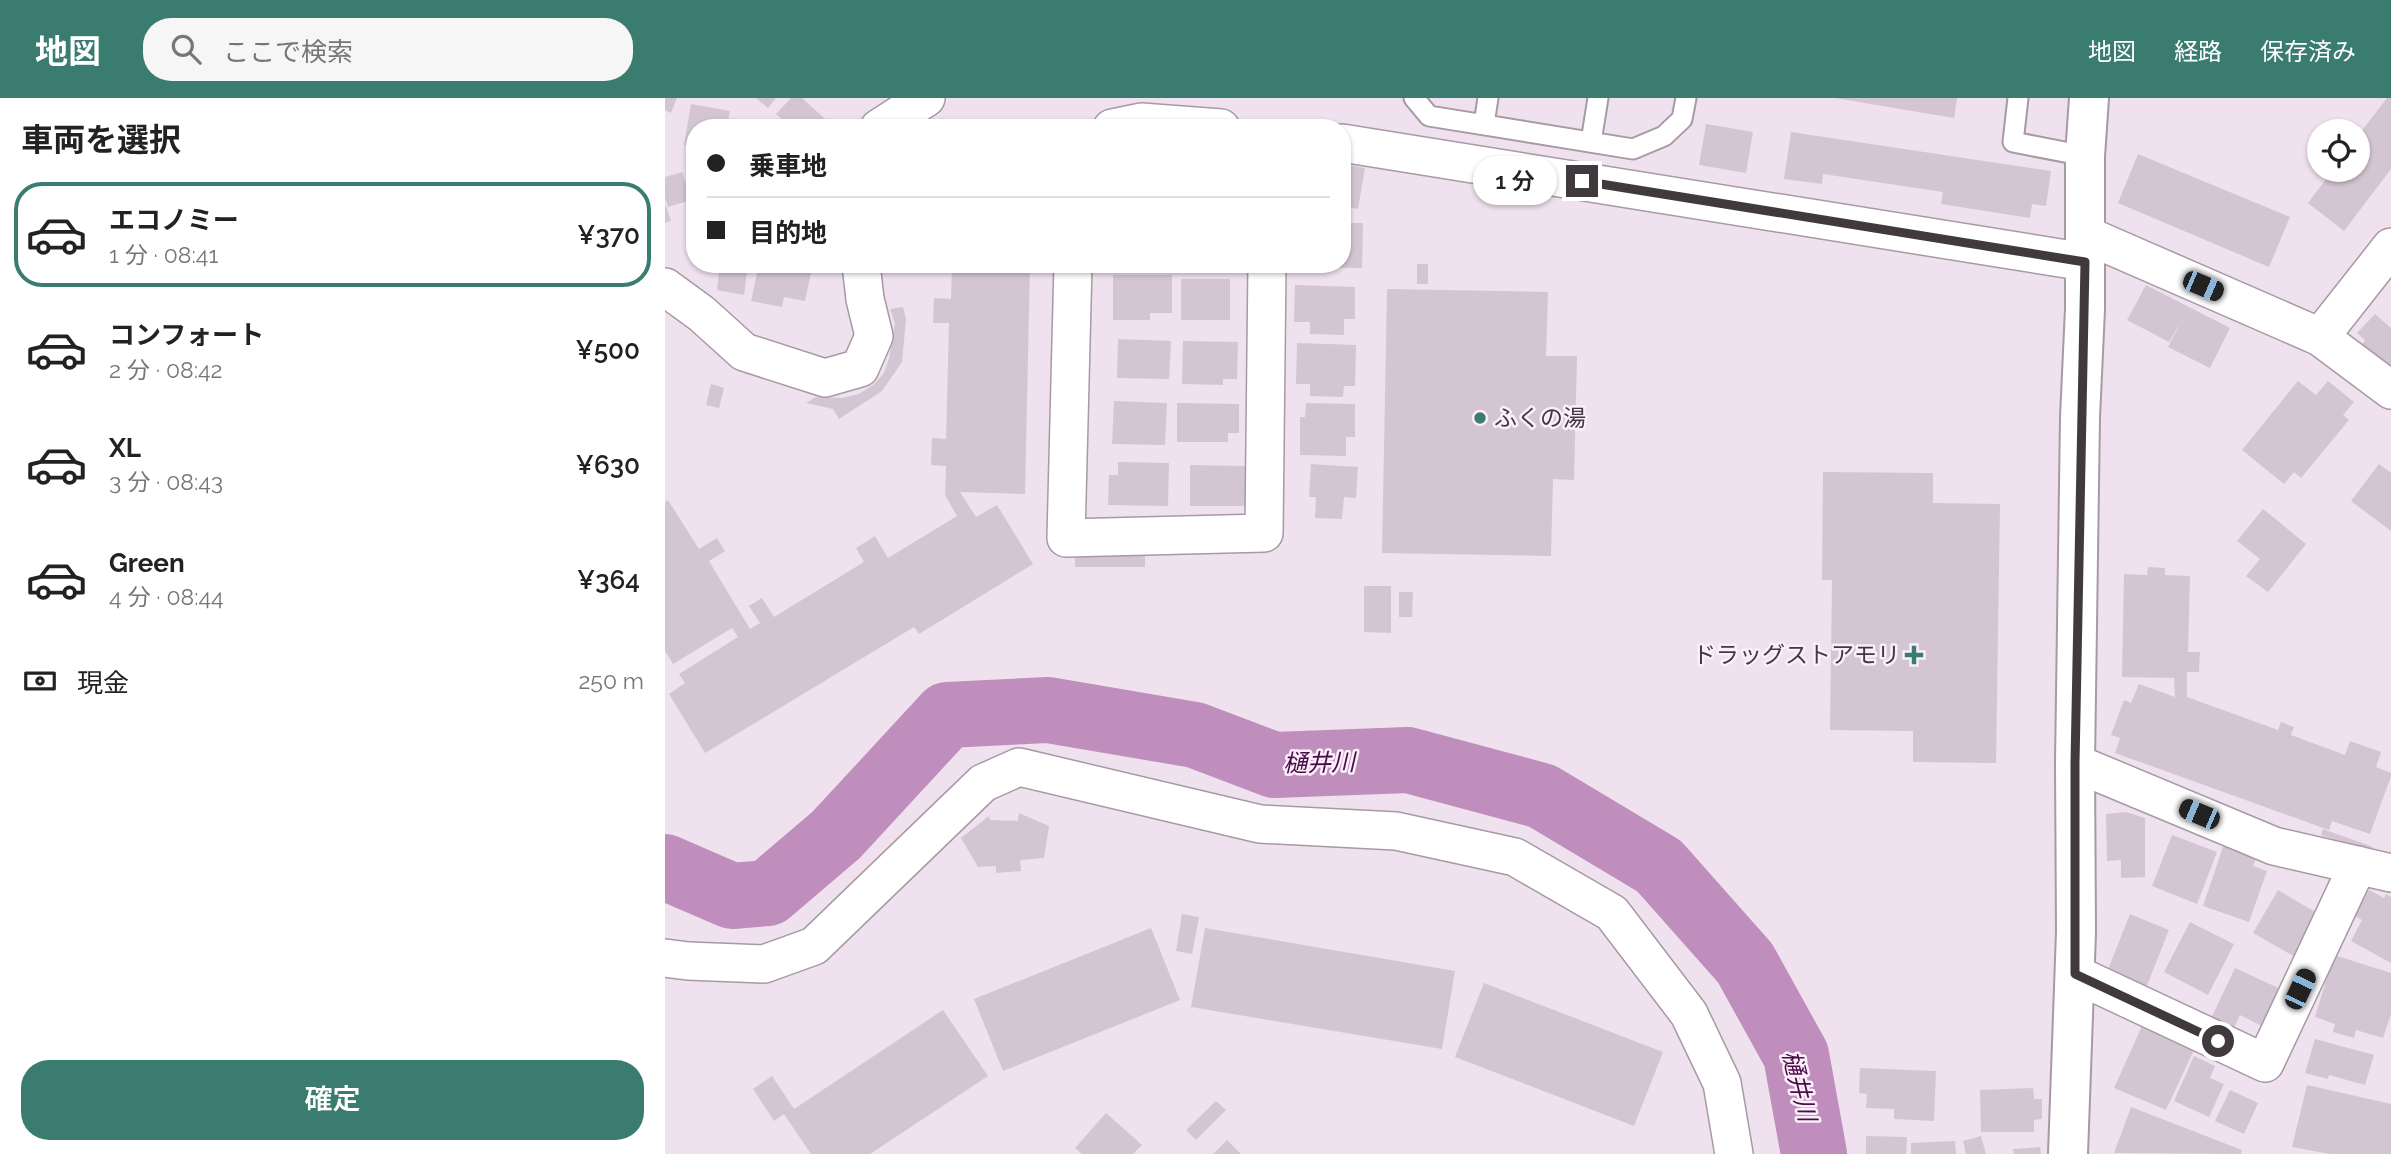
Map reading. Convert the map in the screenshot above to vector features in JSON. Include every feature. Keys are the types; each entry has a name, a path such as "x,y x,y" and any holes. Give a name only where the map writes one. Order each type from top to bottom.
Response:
{"street":[{"path":"893,119 926,98"},
{"path":"2068,1154 2075,974 2080,431 2086,249 2085,156 2089,98"},
{"path":"1351,144 2086,249 2321,337 2391,390"},
{"path":"2321,337 2391,247"},
{"path":"665,287 702,314 744,352 825,378 860,368 874,335 862,273"},
{"path":"1073,273 1066,538 1264,533 1267,273"},
{"path":"2075,763 2274,846 2375,869 2265,1063 2075,974"},
{"path":"665,958 764,964 814,946 983,783 1019,767 1260,824 1396,831 1515,857 1612,913 1689,1014 1722,1083 1734,1154"}],"lane":[{"path":"1414,98 1431,107 1484,124 1633,149 1664,136 1682,119 1686,98"},
{"path":"1484,124 1488,98"},
{"path":"1591,142 1598,98"},
{"path":"2018,98 2013,142 2085,156"}],"building":[{"path":"665,98 677,98 671,113 665,110"},
{"path":"756,98 776,98 768,108"},
{"path":"791,98 802,98 825,119 782,119 776,114"},
{"path":"1835,98 1957,98 1954,118"},
{"path":"2387,98 2391,98 2391,169 2344,231 2308,203 2324,182 2370,182 2370,120"},
{"path":"691,104 730,111 728,119 688,119"},
{"path":"1706,124 1753,132 1746,173 1699,165"},
{"path":"1791,132 2051,171 2046,206 2032,204 2030,218 1941,204 1943,192 1823,174 1822,184 1784,179"},
{"path":"2138,154 2290,217 2269,267 2118,203"},
{"path":"1351,166 1365,168 1358,209 1351,208"},
{"path":"682,172 686,184 686,202 668,207 665,177"},
{"path":"665,203 671,221 665,223"},
{"path":"1351,223 1363,223 1362,268 1351,268"},
{"path":"1417,264 1428,264 1428,284 1417,284"},
{"path":"719,273 747,273 744,295 717,290"},
{"path":"757,273 811,273 805,301 784,297 782,307 751,301"},
{"path":"952,273 1030,273 1025,494 960,492 976,517 997,505 1033,564 919,634 914,627 705,753 669,694 685,683 679,674 738,637 732,628 673,664 665,651 665,502 668,500 699,549 717,538 725,551 709,561 750,629 760,623 749,606 762,598 774,617 864,562 856,548 875,536 888,558 957,516 945,495 946,466 931,465 932,438 946,439 949,323 933,323 934,298 951,299"},
{"path":"1113,275 1172,275 1172,313 1150,313 1150,320 1113,320"},
{"path":"1181,279 1230,279 1230,320 1181,320"},
{"path":"1295,285 1355,287 1355,319 1344,319 1344,335 1310,334 1310,322 1294,322"},
{"path":"2146,285 2230,328 2210,368 2168,347 2181,321 2169,342 2127,320"},
{"name":"ふくの湯","path":"1387,289 1548,292 1546,356 1577,356 1574,480 1553,479 1551,556 1382,553"},
{"path":"903,307 906,319 902,362 882,391 839,419 833,409 806,403 816,397 842,398 859,394 873,385 884,373 889,359 895,323 890,309"},
{"path":"2375,314 2391,328 2391,366 2386,372 2359,348 2365,340 2357,333"},
{"path":"1118,339 1171,341 1169,379 1117,378"},
{"path":"1183,341 1238,342 1237,379 1223,379 1223,385 1182,384"},
{"path":"1297,343 1356,345 1355,386 1344,386 1343,397 1310,396 1310,384 1296,384"},
{"path":"2298,381 2316,395 2328,381 2354,402 2343,415 2349,420 2301,478 2294,472 2284,484 2242,450"},
{"path":"711,384 724,388 719,408 706,405"},
{"path":"1114,401 1167,403 1165,445 1112,444"},
{"path":"1177,403 1239,404 1239,433 1228,433 1228,442 1177,442"},
{"path":"1306,403 1355,404 1355,437 1346,437 1346,456 1300,455 1300,417 1305,417"},
{"path":"1118,462 1169,463 1168,506 1108,505 1109,475 1118,475"},
{"path":"1311,464 1358,467 1356,498 1344,497 1342,519 1315,518 1316,497 1309,497"},
{"path":"2379,464 2391,473 2391,531 2351,501"},
{"path":"1190,465 1247,466 1247,506 1190,506"},
{"name":"ドラッグストアモリ","path":"1823,472 1933,473 1933,503 2000,504 1996,763 1913,762 1913,731 1830,730 1832,580 1822,580"},
{"path":"2263,509 2306,544 2268,592 2246,576 2260,559 2237,541"},
{"path":"1075,553 1145,553 1145,567 1075,567"},
{"path":"2148,567 2165,568 2165,575 2190,576 2188,652 2200,652 2199,672 2187,672 2187,697 2278,730 2281,722 2294,727 2291,735 2345,755 2350,741 2381,752 2376,767 2391,773 2391,776 2370,834 2332,821 2329,830 2115,753 2120,738 2111,735 2124,700 2131,703 2139,684 2175,697 2174,678 2122,677 2124,574 2147,575"},
{"path":"1364,586 1391,586 1391,633 1364,632"},
{"path":"1399,592 1413,592 1412,617 1399,617"},
{"path":"2126,812 2145,818 2145,877 2121,878 2121,860 2107,861 2106,814"},
{"path":"1019,813 1049,826 1044,858 1020,860 1021,871 996,873 996,866 978,867 961,838 989,816 990,820 1018,821"},
{"path":"2323,829 2373,847 2371,852 2321,835"},
{"path":"2172,835 2217,852 2197,904 2152,886"},
{"path":"2224,844 2257,855 2253,866 2267,871 2249,922 2203,906"},
{"path":"2278,890 2322,916 2297,958 2253,933"},
{"path":"2369,890 2384,898 2386,894 2391,897 2391,963 2351,941 2362,920 2355,916"},
{"path":"1182,914 1199,917 1192,954 1176,951"},
{"path":"2130,914 2169,930 2144,993 2105,977"},
{"path":"2190,922 2234,944 2208,995 2164,972"},
{"path":"1151,928 1180,1000 1003,1071 974,999"},
{"path":"1205,928 1455,971 1442,1049 1191,1007"},
{"path":"2334,955 2391,973 2391,1014 2383,1038 2356,1030 2354,1038 2333,1032 2335,1024 2315,1017"},
{"path":"2235,968 2285,991 2268,1029 2240,1015 2231,1035 2208,1025"},
{"path":"1484,983 1663,1052 1634,1126 1455,1057"},
{"path":"943,1010 988,1076 870,1154 811,1154 784,1114 774,1121 753,1089 772,1076 794,1109"},
{"path":"2142,1026 2194,1050 2166,1110 2114,1088"},
{"path":"2315,1039 2374,1055 2365,1085 2329,1075 2328,1079 2305,1073"},
{"path":"2194,1056 2215,1066 2210,1078 2224,1084 2209,1117 2174,1101"},
{"path":"1860,1068 1936,1071 1934,1121 1894,1119 1894,1109 1866,1108 1867,1094 1859,1093"},
{"path":"2307,1085 2391,1104 2391,1154 2330,1154 2292,1147"},
{"path":"2033,1088 2034,1099 2042,1099 2042,1119 2034,1120 2034,1132 1981,1132 1980,1090"},
{"path":"2230,1090 2258,1103 2244,1134 2215,1121"},
{"path":"1216,1101 1226,1110 1196,1140 1186,1130"},
{"path":"2131,1107 2242,1150 2241,1154 2114,1153"},
{"path":"1106,1113 1142,1145 1133,1154 1082,1154 1075,1148"},
{"path":"1866,1136 1907,1137 1906,1154 1866,1154"},
{"path":"1981,1136 1986,1154 1966,1154 1963,1141"},
{"path":"1227,1140 1241,1154 1213,1154"},
{"path":"1955,1141 1956,1154 1911,1154 1911,1143"},
{"path":"2040,1147 2041,1154 2014,1154 2013,1149"}],"waterway":[{"name":"樋井川","path":"665,867 732,896 768,893 836,835 947,715 1048,710 1195,735 1274,765 1408,760 1542,796 1659,866 1745,963 1796,1055 1814,1154"}],"place":[{"name":"ふくの湯","path":"1480,418"},
{"name":"ドラッグストアモリ","path":"1914,655"}],"route":[{"path":"1582,181 2085,262 2075,763 2075,974 2218,1041"}]}
